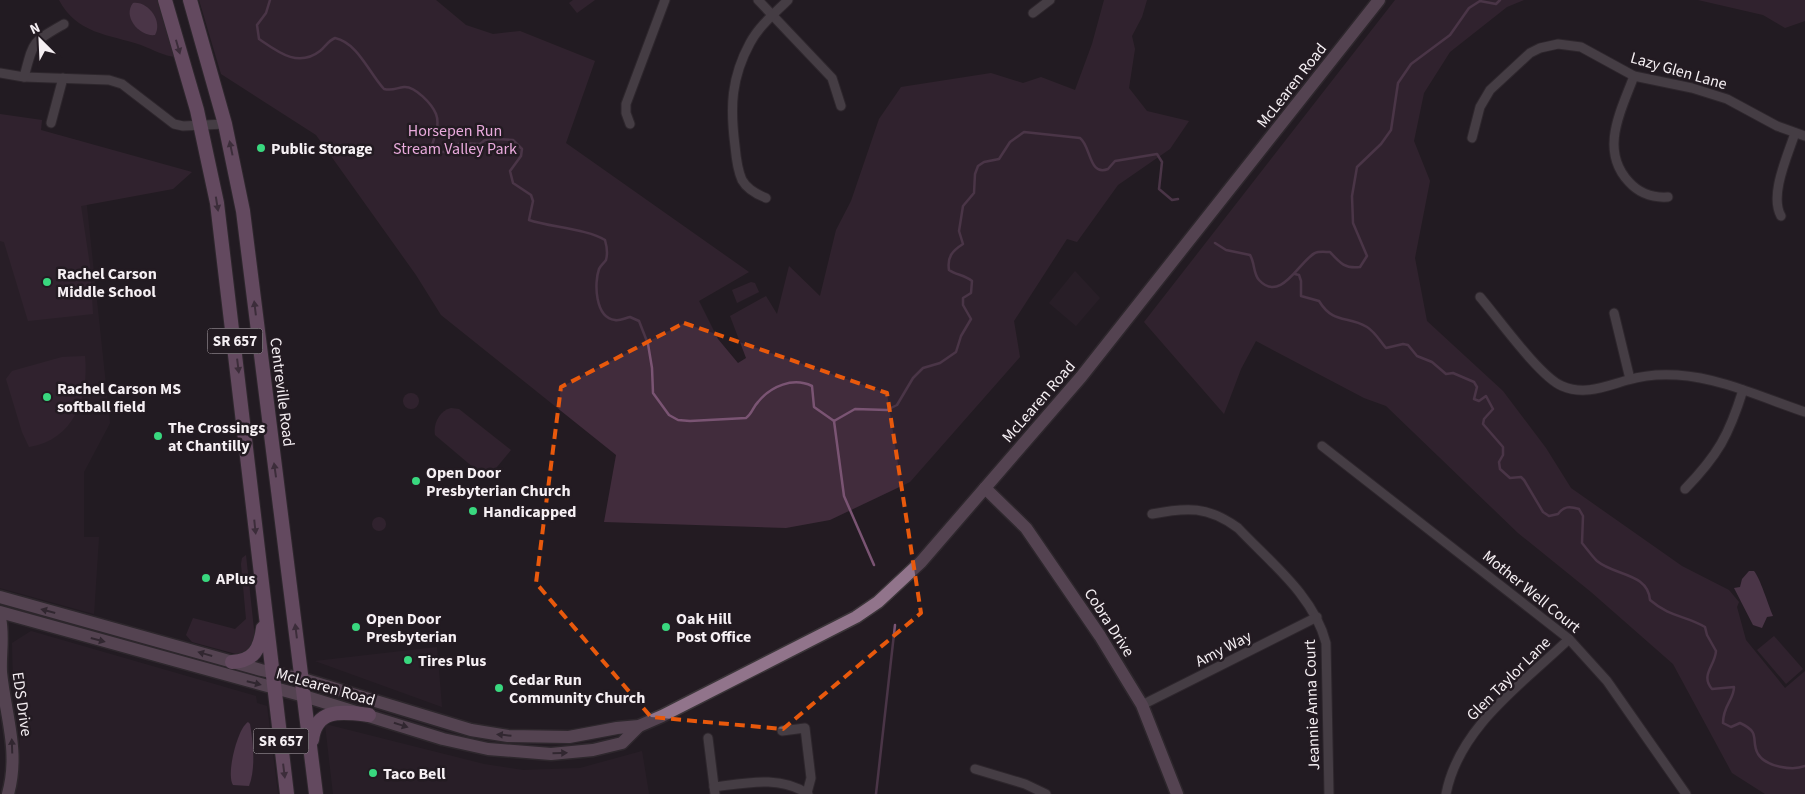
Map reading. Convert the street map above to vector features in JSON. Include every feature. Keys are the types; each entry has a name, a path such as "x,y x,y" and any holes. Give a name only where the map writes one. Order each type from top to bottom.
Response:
{"main road":[{"name":"SR 657","path":"164,0 201,125 217,203 287,794"},
{"name":"Centreville Road","path":"190,0 225,124 237,179 303,679 316,794"},
{"name":"McLearen Road","path":"0,612 275,687 467,745 506,752 551,754 593,750 622,742 639,726 794,650 867,610 921,562 1112,339 1379,0"},
{"name":"Cobra Drive","path":"985,488 1012,512 1042,548 1100,636 1142,705 1177,794"},
{"name":"McLearen Road","path":"1,600 273,673 303,679 448,724 491,734 569,738 617,728 639,726"},
{"path":"232,662 242,662 256,654 261,643 265,610"},
{"name":"EDS Drive","path":"0,618 2,629 2,682 12,736 13,766 8,794"},
{"path":"311,751 313,732 322,718 330,713 369,715"}],"street":[{"path":"630,124 626,113 626,104 666,0"},
{"path":"758,0 832,78 840,106"},
{"path":"766,198 752,192 743,181 737,165 731,117 731,96 744,55 751,42 788,0"},
{"path":"1033,13 1050,0"},
{"path":"24,77 32,45 36,40 64,24"},
{"name":"Lazy Glen Lane","path":"1472,138 1484,98 1520,62 1540,48 1558,44 1581,47 1634,76 1711,93 1805,136"},
{"path":"0,73 24,77 94,78 122,84 174,124 225,124"},
{"path":"1634,76 1615,127 1613,147 1615,158 1624,177 1639,191 1655,197 1668,197"},
{"path":"51,123 63,78"},
{"path":"1781,216 1778,210 1777,193 1795,133"},
{"path":"1480,297 1545,374 1562,386 1578,390 1594,390 1630,379 1679,375 1710,380 1805,412"},
{"path":"1614,313 1630,379"},
{"path":"1685,489 1714,456 1724,440 1743,390"},
{"name":"Mother Well Court","path":"1322,446 1551,623 1569,639 1607,681 1686,794"},
{"name":"Jeannie Anna Court","path":"1152,514 1191,508 1216,514 1228,520 1238,528 1304,598 1318,617 1326,643 1329,794"},
{"name":"Amy Way","path":"1142,705 1318,617"},
{"name":"Glen Taylor Lane","path":"1446,794 1457,759 1476,729 1569,639"},
{"path":"708,738 714,790 776,782 808,794 811,778 805,728 782,731"},
{"path":"975,769 1025,784 1046,794"}],"highlighted area":[{"path":"684,323 887,393 921,613 783,729 651,717 536,583 561,387"}],"shaded area":[{"path":"133,3 144,5 153,13 157,24 155,35 144,33 134,25 130,14 130,8"},
{"name":"Rachel Carson Middle School","path":"0,120 80,141 110,423 84,472 84,537 99,537 94,614 0,588"},
{"path":"1075,271 1100,298 1076,326 1049,303"},
{"path":"1749,571 1754,571 1756,574 1773,616 1767,617 1762,628 1753,625 1734,588 1740,587 1742,579"},
{"path":"31,631 256,696 257,703 267,706 278,794 16,794 20,756 19,717 13,680 12,643"},
{"path":"437,647 442,707 315,661"},
{"path":"248,722 250,724 253,747 251,779 249,786 233,785 231,772 234,752 240,733"},
{"path":"325,724 484,764 523,770 580,768 642,751 649,794 333,794"}],"green space":[{"path":"59,0 161,0 177,57 94,31 75,20"},
{"name":"Horsepen Run Stream Valley Park","path":"199,0 436,0 466,25 493,34 520,31 595,61 566,143 749,272 699,301 718,339 738,363 746,358 730,316 766,296 777,314 789,266 820,296 836,230 851,201 879,119 901,87 991,73 1023,83 1041,77 1075,90 1092,44 1104,0 1147,0 1142,17 1132,36 1135,49 1129,88 1147,111 1189,121 1170,149 1118,185 1077,242 1067,239 1014,321 1020,357 910,482 830,520 786,528 604,522 616,455 441,315 416,275 316,135 221,74"},
{"path":"573,0 595,0 577,13 569,3"},
{"path":"1395,0 1524,0 1507,7 1450,52 1424,93 1414,141 1430,181 1415,258 1427,321 1503,391 1546,448 1571,488 1682,566 1729,590 1739,602 1737,607 1746,640 1785,688 1805,671 1805,794 1765,794 1732,773 1673,664 1591,592 1518,533 1386,406 1364,398 1256,341 1241,369 1224,414 1144,322"},
{"path":"1698,0 1805,0 1805,21 1785,28 1763,15"},
{"path":"0,114 42,120 41,130 192,172 173,189 81,206 90,266 93,314 28,321 4,242 0,241"},
{"path":"751,282 755,283 759,292 737,303 732,290"},
{"name":"Rachel Carson MS softball field","path":"85,356 86,371 81,401 68,426 57,436 44,443 29,447 22,432 6,379 12,371 62,357"},
{"path":"411,393 419,401 411,409 403,401"},
{"path":"451,408 459,409 511,450 487,479 435,435 438,418 443,412"},
{"path":"376,517 382,517 386,524 382,531 376,531 372,527 372,521"},
{"path":"246,555 255,639 251,649 240,655 192,642 186,635 193,618 235,629 246,619 241,564 242,558"},
{"path":"1774,636 1803,669 1786,684 1757,650"}],"waterway":[{"path":"270,0 266,13 257,25 259,39 273,49 296,58 312,56 335,38 343,41 357,52 384,89 408,87 418,92 427,101 437,118 437,130 432,145 437,152 448,152 460,143 480,144 485,140 497,139 513,140 522,149 521,156 510,171 513,183 531,195 533,201 529,220 589,233 605,240 607,257 597,275 600,307 608,318 621,320 630,317 639,321 648,344 652,368 653,393 669,415 678,420 746,418 769,391 797,382 812,386 814,407 834,421 855,409 887,410 897,405 913,378 923,368 940,363 956,352 961,336 971,319 963,305 963,298 971,293 972,281 949,270 951,255 963,244 959,231 963,206 974,193 975,174 978,166 984,162 999,159 1010,142 1024,132 1080,138 1084,142 1094,165 1097,169 1102,170 1108,169 1115,161 1157,154 1162,162 1159,189 1172,200 1178,199"},
{"path":"1215,243 1226,250 1250,255 1257,277 1267,286 1275,287 1282,284 1309,257 1318,252 1330,252 1343,264 1350,267 1360,267 1367,256 1353,223 1352,196 1357,167 1381,144 1391,130 1398,83 1411,64 1450,35 1469,8 1480,1 1496,4 1500,0"},
{"path":"1295,274 1299,275 1301,281 1301,296 1319,301 1330,314 1336,317 1360,323 1367,327 1386,348 1403,344 1408,345 1417,356 1432,362 1446,374 1453,373 1474,382 1477,387 1474,399 1479,401 1486,396 1493,409 1484,419 1483,424 1503,447 1503,455 1499,462 1500,469 1510,478 1521,477 1543,512 1549,516 1558,514 1567,507 1579,509 1583,516 1582,543 1597,561 1604,566 1637,580 1648,591 1650,600 1658,606 1705,627 1707,635 1716,651 1707,679 1709,684 1712,689 1734,687 1734,692 1723,717 1723,723 1731,727 1740,723 1751,730 1758,754 1767,762 1787,768 1805,766"},
{"path":"834,421 844,496 874,565"},
{"path":"876,794 895,625"}],"place":[{"name":"Public Storage","path":"261,148"},
{"name":"Rachel Carson Middle School","path":"47,282"},
{"name":"Rachel Carson MS softball field","path":"47,397"},
{"name":"The Crossings at Chantilly","path":"158,436"},
{"name":"Open Door Presbyterian Church","path":"416,481"},
{"name":"Handicapped","path":"473,511"},
{"name":"APlus","path":"206,578"},
{"name":"Open Door Presbyterian","path":"356,627"},
{"name":"Oak Hill Post Office","path":"666,627"},
{"name":"Tires Plus","path":"408,660"},
{"name":"Cedar Run Community Church","path":"499,688"},
{"name":"Taco Bell","path":"373,773"}]}
